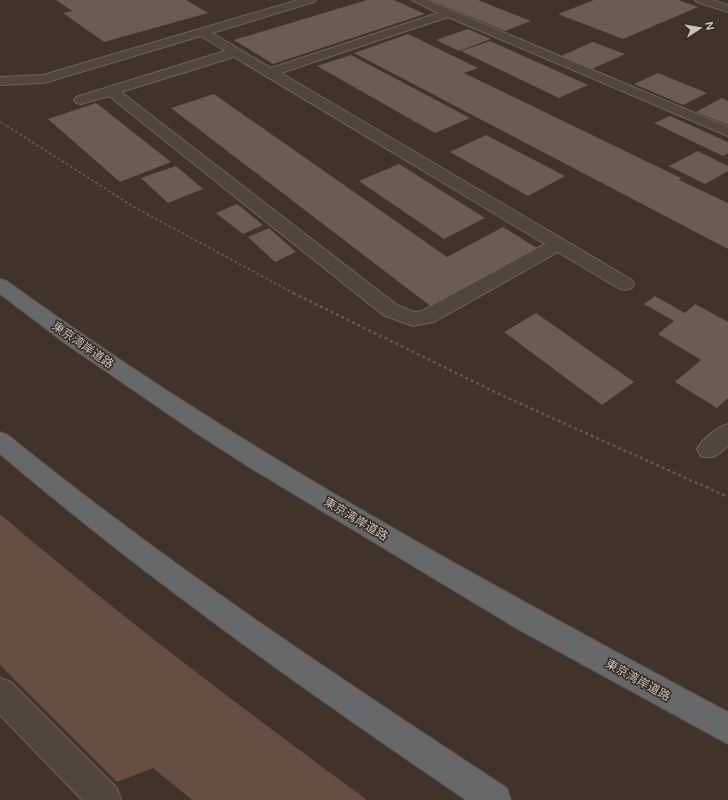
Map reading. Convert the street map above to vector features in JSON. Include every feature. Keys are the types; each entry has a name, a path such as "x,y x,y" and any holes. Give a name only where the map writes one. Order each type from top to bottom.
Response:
{"highway":[{"name":"東京湾岸道路","path":"0,285 73,339 201,425 257,460 526,619 728,729"},
{"path":"0,441 118,536 262,642 495,800"}],"street":[{"path":"0,81 24,82 44,79 310,0"},
{"path":"418,0 728,132"},
{"path":"701,0 728,9"},
{"path":"272,72 448,13"},
{"path":"202,32 272,72 625,284"},
{"path":"81,100 236,52"},
{"path":"111,91 390,310 413,319 427,317 559,244"},
{"path":"709,450 728,433"},
{"path":"0,693 105,800"}],"path":[{"path":"0,122 38,148 177,233 357,327 602,442 728,497"}],"shaded area":[{"path":"0,514 135,625 367,800 192,800 153,768 117,782 0,665"}],"building":[{"path":"56,0 186,0 208,13 104,42 63,13 72,11"},
{"path":"367,0 394,0 425,14 273,64 234,40"},
{"path":"430,0 478,0 531,21 505,31"},
{"path":"594,0 678,0 698,7 623,39 558,14"},
{"path":"468,29 491,39 459,51 436,40"},
{"path":"408,34 478,68 464,73 681,178 679,180 728,203 728,249 354,53"},
{"path":"490,41 588,85 559,98 461,51"},
{"path":"593,42 625,54 592,69 561,56"},
{"path":"351,55 470,118 435,133 317,66"},
{"path":"658,73 707,93 683,105 634,84"},
{"path":"214,94 447,257 503,227 540,250 433,308 171,108"},
{"path":"722,98 728,101 728,125 696,112"},
{"path":"96,103 171,162 120,182 48,119"},
{"path":"670,116 728,142 728,153 723,156 654,123"},
{"path":"486,135 565,176 528,196 450,152"},
{"path":"698,151 728,166 728,171 705,184 669,166"},
{"path":"399,164 485,218 444,239 359,181"},
{"path":"176,166 203,189 168,203 141,178"},
{"path":"237,204 263,225 243,234 216,213"},
{"path":"269,228 296,252 275,262 248,237"},
{"path":"655,296 685,313 695,304 728,322 728,398 717,408 675,382 701,360 658,334 674,321 644,304"},
{"path":"536,313 634,382 602,405 504,332"}]}
